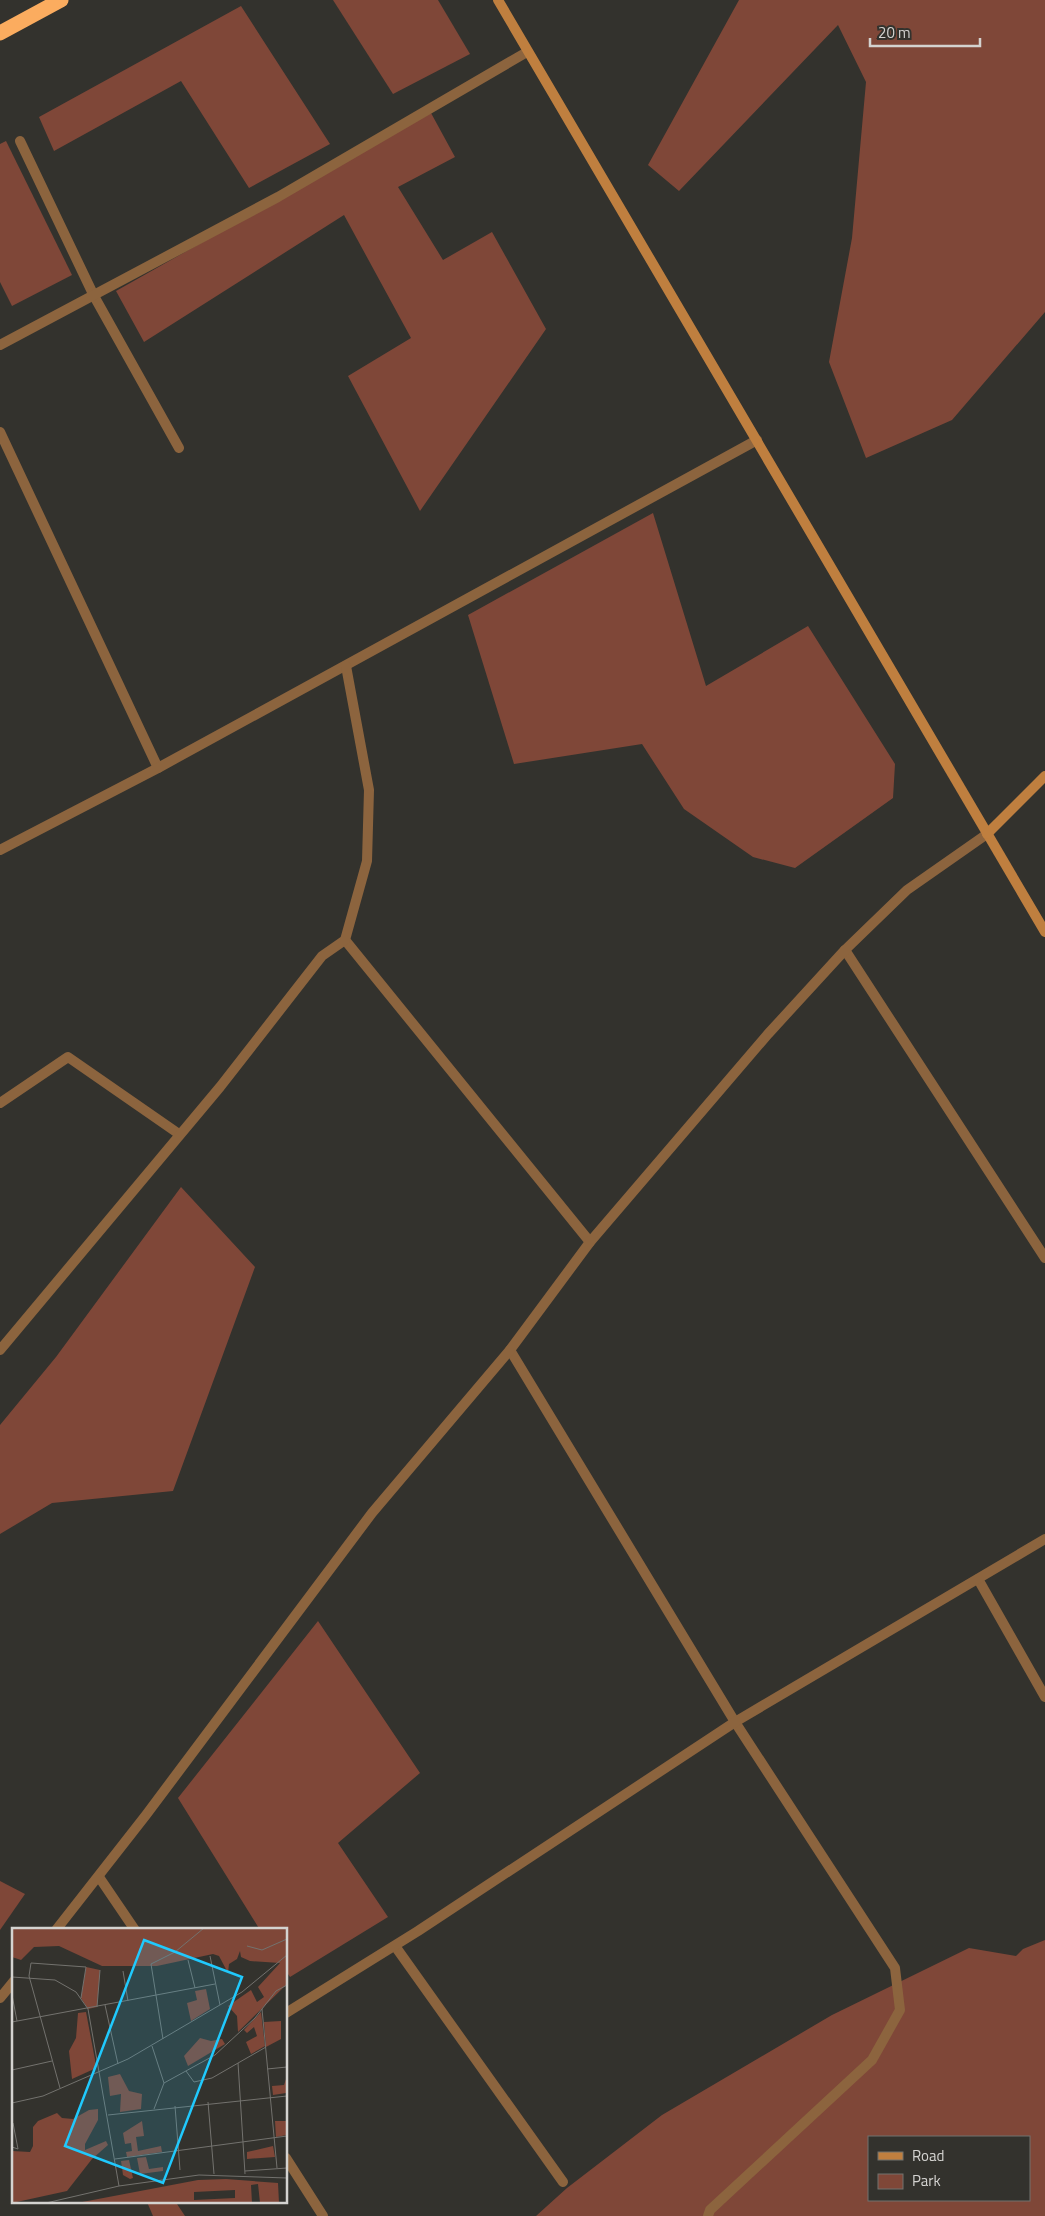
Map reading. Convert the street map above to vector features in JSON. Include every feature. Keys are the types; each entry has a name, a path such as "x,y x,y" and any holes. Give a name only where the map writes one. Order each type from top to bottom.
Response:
{"highway":[{"path":"0,33 61,0"}],"street":[{"path":"498,0 1045,932"},
{"path":"0,345 278,197 527,52"},
{"path":"20,141 94,296 179,448"},
{"path":"0,432 158,768"},
{"path":"0,850 158,768 757,440"},
{"path":"0,1350 220,1087 322,956 345,940 367,861 369,790 346,666"},
{"path":"58,1928 99,1877 372,1513 510,1350 590,1242 768,1034 845,950 907,890 987,834 1045,776"},
{"path":"345,940 590,1242"},
{"path":"845,950 1045,1258"},
{"path":"0,1103 68,1057 179,1134"},
{"path":"510,1350 735,1722 896,1968 900,2010 872,2060 710,2210 708,2216"},
{"path":"288,2011 394,1946 735,1722 1045,1539"},
{"path":"978,1579 1045,1697"},
{"path":"99,1877 134,1928"},
{"path":"394,1946 563,2182"},
{"path":"0,1998 12,1983"},
{"path":"288,2161 323,2216"}],"green space":[{"path":"333,0 438,0 470,54 393,94"},
{"path":"739,0 1045,0 1045,312 952,420 866,458 829,362 852,238 866,82 838,25 679,191 648,165"},
{"path":"241,6 330,144 249,188 181,81 54,151 39,117"},
{"path":"431,113 455,157 398,187 443,260 492,232 546,329 420,511 348,376 411,338 344,215 144,342 116,291"},
{"path":"6,141 72,275 12,306 0,282 0,144"},
{"path":"653,513 706,686 808,626 895,764 893,798 795,868 753,857 684,809 642,744 514,764 468,615"},
{"path":"181,1187 255,1267 173,1491 52,1503 0,1534 0,1425 56,1357"},
{"path":"318,1621 420,1773 338,1843 388,1917 290,1977 288,1974 288,1928 259,1928 178,1798"},
{"path":"0,1881 25,1894 0,1930"},
{"path":"1045,1940 1045,2216 536,2216 567,2188 662,2115 832,2015 969,1948 1016,1956 1023,1949"},
{"path":"148,2204 177,2204 185,2216 153,2216"}]}
